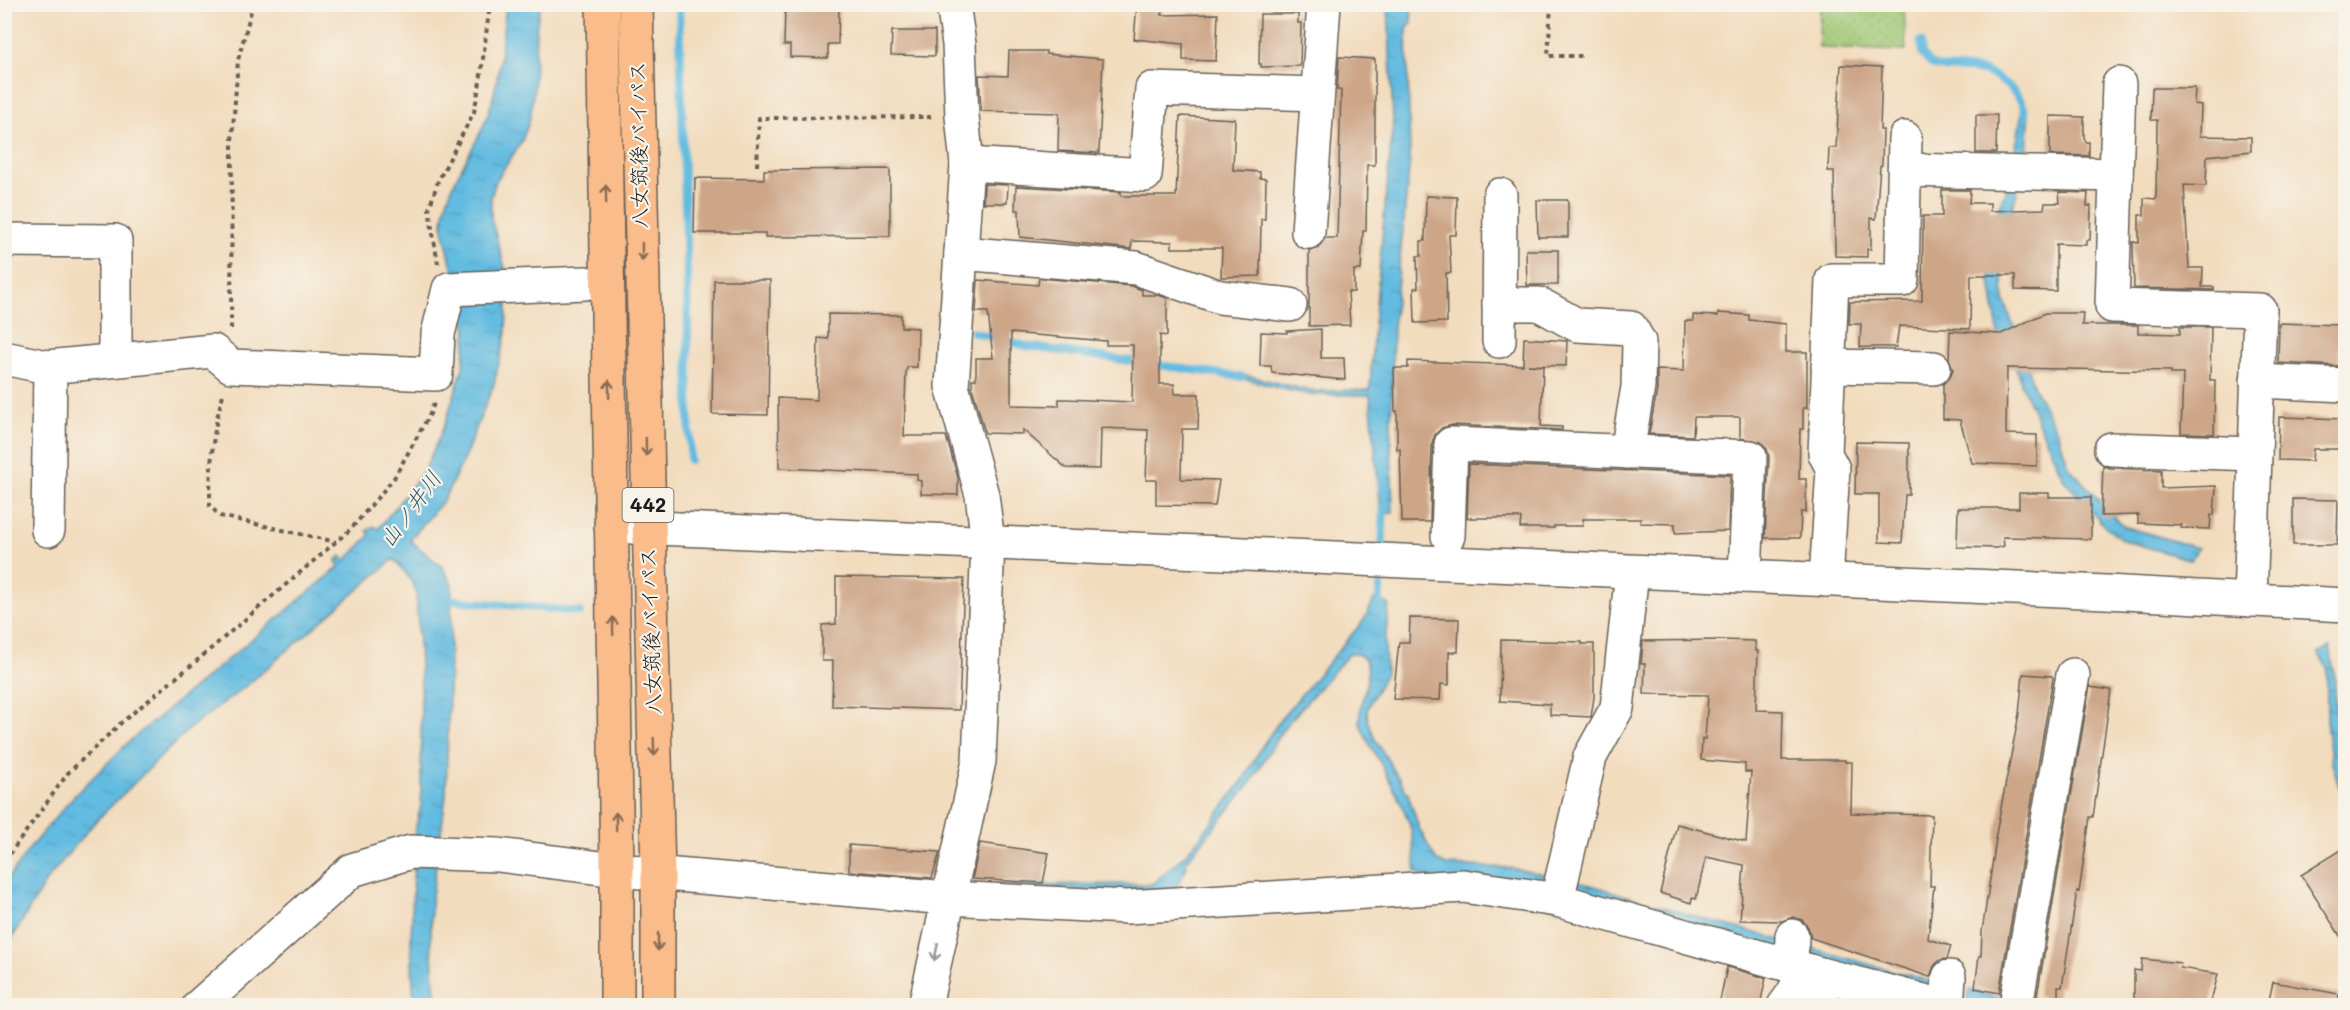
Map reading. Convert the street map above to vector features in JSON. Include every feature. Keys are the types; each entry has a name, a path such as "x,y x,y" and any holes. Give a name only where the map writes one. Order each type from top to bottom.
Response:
{"highway":[{"name":"八女筑後バイパス","path":"603,4 617,870 617,1005"},
{"name":"八女筑後バイパス","path":"636,4 658,873 658,1005"}],"street":[{"path":"925,1005 979,761 988,542 982,495 952,386 967,164 959,44 953,4"},
{"path":"1308,232 1324,4"},
{"path":"2119,84 2112,306 2260,310 2250,600"},
{"path":"967,164 1145,175 1152,89 1317,94"},
{"path":"1826,580 1833,470 1825,453 1832,280 1902,280 1905,154 2116,175"},
{"path":"1499,341 1500,195"},
{"path":"4,240 115,241 115,360"},
{"path":"961,253 1136,268 1220,297 1290,305"},
{"path":"4,358 50,367 213,351 231,366 436,374 438,334 449,289 585,283"},
{"path":"1499,304 1539,304 1576,325 1632,328 1639,342 1638,387 1627,452"},
{"path":"1828,366 1934,368"},
{"path":"48,530 50,367"},
{"path":"2258,381 2346,385"},
{"path":"1448,536 1451,444 1750,457 1745,576"},
{"path":"2111,449 2255,454"},
{"path":"611,526 2346,605"},
{"path":"1557,900 1590,757 1617,708 1632,572"},
{"path":"2016,1005 2073,675"},
{"path":"199,1005 352,870 426,853 498,855 617,870 948,898 1127,907 1463,886 1557,900 1806,970 1946,996"},
{"path":"1784,1005 1806,970"}],"path":[{"path":"253,4 238,60 232,141 231,366 215,419 210,470 210,506 220,516 336,542"},
{"path":"449,289 438,264 429,209 438,181 474,112 490,4"},
{"path":"1551,4 1548,56 1586,56"},
{"path":"757,166 759,118 962,116"},
{"path":"4,862 68,773 122,722 352,528 394,478 431,412 439,385 436,374"}],"green space":[{"path":"1820,5 1904,5 1906,51 1819,48"}],"water":[{"name":"山ノ井川","path":"506,5 540,5 536,30 534,88 530,119 522,141 496,181 491,197 491,218 508,279 506,333 494,384 463,461 443,501 410,540 443,568 452,584 446,796 431,903 431,943 436,1005 414,1005 411,941 415,830 421,806 421,686 416,590 394,559 245,687 190,728 95,822 46,881 5,950 5,883 32,845 73,797 132,739 339,567 336,561 341,556 345,561 370,535 367,531 374,526 378,529 424,471 445,424 463,367 467,329 443,229 444,215 452,187 490,108 499,64"},
{"path":"1388,5 1411,5 1412,23 1407,29 1410,158 1393,328 1391,439 1393,512 1381,515 1370,395 1311,395 1231,375 1250,376 1311,391 1370,390 1393,122"},
{"path":"2023,105 2028,112 2027,154 2003,246 2002,269 2004,299 2034,387 2058,433 2069,467 2123,526 2198,548 2191,560 2123,540 2105,527 2064,480 1998,332 1990,281 1992,237 2002,199 2010,183"},
{"path":"1374,600 1389,604 1385,644 1386,673 1369,705 1368,721 1375,739 1408,794 1419,828 1436,860 1447,865 1511,868 1577,881 1697,917 1941,984 1940,996 1422,877 1416,872 1412,835 1406,815 1360,723 1367,682 1366,662 1361,656 1350,653 1283,729 1250,784 1186,862 1185,872 1175,889 1165,893 970,885 1152,884 1186,854 1212,822 1243,780 1280,720 1364,620"},
{"path":"2330,647 2345,776 2345,806 2332,763 2327,731 2327,667 2318,653"},
{"path":"1970,990 2005,1000 2004,1005 1966,1003"}],"building":[{"path":"785,4 833,4 832,9 839,9 838,44 828,44 828,58 790,57 790,45 784,45"},
{"path":"1137,4 1164,4 1162,15 1218,14 1216,61 1183,60 1183,44 1134,39"},
{"path":"1260,14 1298,14 1298,23 1301,23 1300,66 1261,67 1259,64"},
{"path":"892,31 935,31 935,56 891,55"},
{"path":"1009,51 1046,51 1046,54 1103,59 1099,153 1058,151 1059,113 981,111 979,75 1008,76"},
{"path":"1339,57 1375,59 1375,165 1367,165 1366,231 1363,231 1361,270 1354,270 1354,292 1348,292 1350,325 1309,326 1309,250 1317,249 1325,238 1337,238 1341,90 1337,90"},
{"path":"1841,65 1882,67 1880,130 1883,130 1882,165 1880,166 1876,219 1871,218 1871,249 1867,249 1867,257 1835,256 1834,171 1828,171 1829,148 1836,148"},
{"path":"2152,88 2195,88 2194,104 2201,105 2200,136 2251,137 2251,151 2207,156 2206,186 2184,185 2189,268 2203,268 2202,287 2214,287 2214,290 2134,288 2133,242 2139,243 2139,215 2144,215 2144,198 2156,199 2157,120 2151,120"},
{"path":"1976,115 1997,115 1996,153 1976,153"},
{"path":"1180,116 1235,119 1233,170 1260,172 1260,178 1266,179 1265,219 1261,219 1260,276 1221,277 1222,248 1172,248 1172,242 1132,241 1131,249 1020,237 1019,210 1015,210 1016,186 1121,192 1121,196 1176,196"},
{"path":"2050,116 2084,117 2084,137 2086,142 2089,142 2089,156 2050,155"},
{"path":"890,169 890,236 765,237 765,233 694,233 695,178 764,179 764,170"},
{"path":"984,184 1008,185 1007,203 983,203"},
{"path":"1942,190 1970,190 1969,203 1990,203 1990,211 2044,209 2045,203 2060,203 2059,192 2088,193 2087,206 2091,206 2090,240 2086,240 2086,245 2056,244 2056,291 2015,290 2015,275 1971,275 1970,329 1899,326 1896,347 1860,347 1861,324 1849,324 1850,302 1922,301 1923,216 1942,216"},
{"path":"1426,196 1457,197 1456,235 1449,235 1451,273 1446,273 1447,322 1415,323 1414,288 1418,288 1417,256 1421,256 1421,241 1425,241"},
{"path":"1537,200 1568,200 1568,237 1538,237"},
{"path":"1526,250 1558,250 1558,285 1527,285"},
{"path":"1039,278 1132,286 1142,290 1142,295 1158,295 1167,298 1167,336 1160,335 1160,384 1174,384 1175,394 1199,394 1198,429 1182,429 1181,479 1219,480 1215,506 1156,505 1156,480 1146,480 1148,430 1101,428 1100,469 1066,468 1023,430 1023,434 985,433 972,387 972,379 976,379 976,358 993,358 988,312 976,312 978,280 1038,285","holes":["1011,333 1106,341 1106,345 1133,345 1132,402 1059,399 1059,406 1011,405"]},
{"path":"714,280 770,280 768,415 712,414"},
{"path":"1718,313 1749,315 1749,320 1786,324 1786,352 1807,352 1807,408 1803,408 1803,429 1800,429 1799,479 1806,479 1806,512 1801,512 1800,538 1765,538 1769,457 1767,449 1761,442 1740,438 1740,417 1694,417 1693,436 1649,434 1657,390 1657,370 1684,371 1685,321 1693,321 1693,315 1718,316"},
{"path":"2045,313 2083,313 2082,325 2138,325 2138,333 2180,334 2180,327 2211,327 2210,380 2215,380 2214,434 2181,433 2183,374 2171,374 2171,371 2007,368 2006,434 2037,435 2037,466 1972,463 1960,420 1943,419 1943,384 1950,377 1953,369 1949,358 1950,331 2001,334"},
{"path":"828,314 901,315 901,327 918,328 917,367 907,367 906,373 904,436 946,436 958,478 958,495 921,494 921,481 917,480 917,474 779,468 778,398 817,400 818,338 828,339"},
{"path":"2279,323 2340,325 2339,366 2278,363"},
{"path":"1321,329 1321,358 1344,358 1345,380 1272,373 1271,366 1260,366 1261,332 1287,333 1287,331"},
{"path":"1524,338 1567,341 1566,366 1528,365 1543,366 1541,426 1562,427 1562,430 1452,425 1442,428 1435,435 1432,443 1430,522 1402,522 1394,368 1408,368 1408,361 1523,365"},
{"path":"2279,417 2346,419 2346,449 2313,449 2312,461 2278,460"},
{"path":"1856,442 1909,443 1909,495 1905,495 1902,543 1879,542 1879,494 1855,494"},
{"path":"1469,464 1730,475 1728,531 1675,533 1675,524 1640,523 1641,519 1583,519 1583,526 1520,528 1521,518 1467,518"},
{"path":"2103,466 2161,470 2161,488 2216,486 2214,515 2211,515 2210,529 2138,523 2138,515 2101,516"},
{"path":"2019,493 2049,493 2049,497 2091,497 2091,539 2003,537 2004,546 1997,548 1957,547 1958,508 2019,508"},
{"path":"2293,499 2338,500 2337,545 2293,545"},
{"path":"836,577 964,579 959,710 832,706 833,661 822,661 822,625 836,624"},
{"path":"1410,618 1459,619 1458,652 1449,652 1449,685 1441,684 1440,700 1393,699 1399,642 1409,642"},
{"path":"1501,640 1594,644 1594,697 1591,717 1550,715 1550,704 1500,701"},
{"path":"1643,641 1755,641 1756,651 1758,651 1756,710 1783,711 1782,760 1852,762 1851,813 1932,815 1930,886 1934,886 1928,939 1951,946 1947,959 1940,960 1934,966 1930,977 1811,938 1808,927 1802,920 1793,917 1782,921 1740,920 1744,865 1706,857 1696,899 1692,898 1691,903 1660,893 1677,824 1746,842 1751,772 1745,772 1745,764 1701,760 1708,695 1644,694 1645,664 1641,664"},
{"path":"2023,674 2052,676 2053,678 1999,993 1975,988 1995,839 2019,714"},
{"path":"2090,685 2090,687 2111,690 2093,817 2090,817 2062,987 2058,987 2058,1001 2037,996"},
{"path":"980,843 1049,853 1043,883 972,879"},
{"path":"849,845 940,852 932,878 849,871"},
{"path":"2346,847 2346,945 2301,875"},
{"path":"2142,959 2181,963 2180,968 2218,974 2210,1005 2134,1005 2134,970 2141,971"},
{"path":"1727,967 1766,978 1760,1005 1719,1005"},
{"path":"2273,982 2339,994 2338,1005 2268,1005"}],"waterway":[{"path":"679,4 690,460"},
{"path":"1921,42 1922,54 1933,65 1978,70 2001,81 2021,101 2025,116"},
{"path":"973,332 1026,346 1242,377"},
{"path":"1382,554 1384,504"},
{"path":"1379,611 1381,567"},
{"path":"442,599 580,612"}]}
